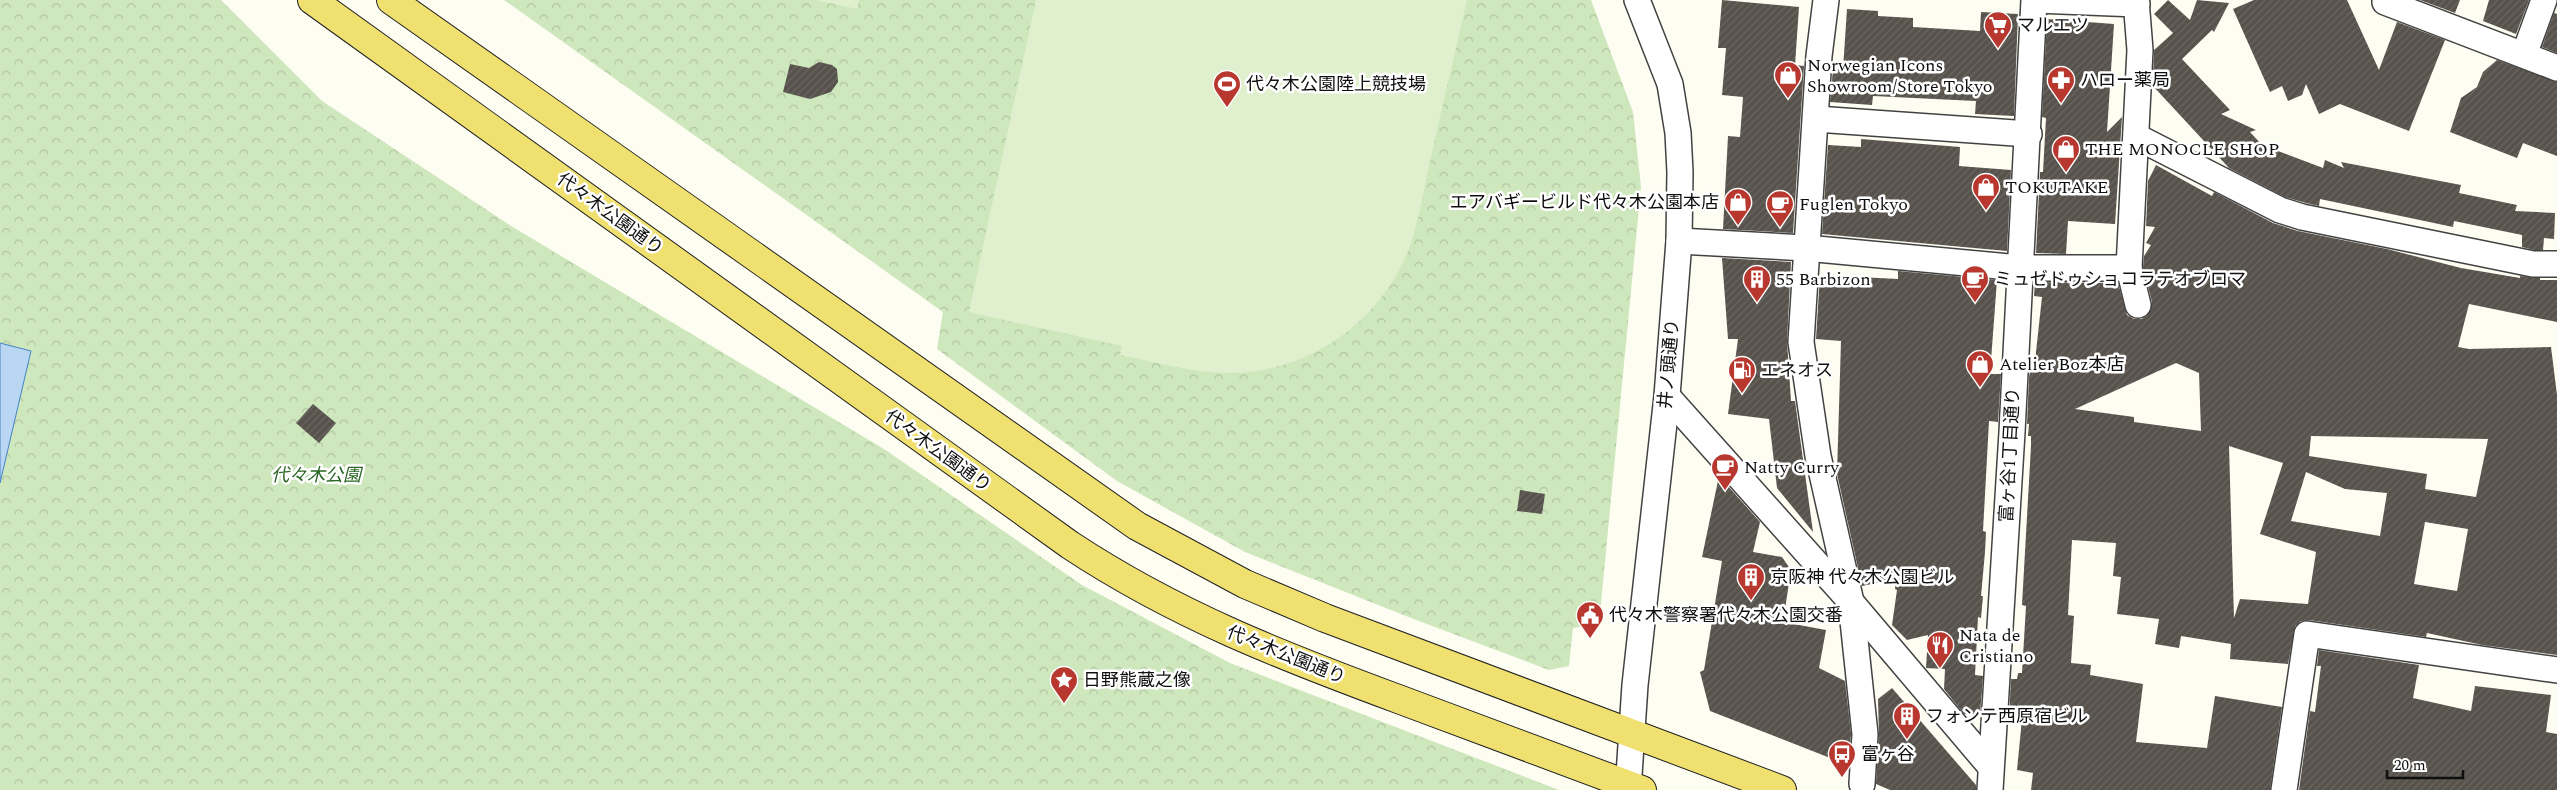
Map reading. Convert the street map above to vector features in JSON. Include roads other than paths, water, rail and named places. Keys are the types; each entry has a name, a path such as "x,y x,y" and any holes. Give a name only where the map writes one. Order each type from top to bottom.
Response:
{"main road":[{"name":"代々木公園通り","path":"312,0 1070,545 1108,570 1151,595 1254,644 1633,788"},
{"path":"391,0 1137,526 1245,584 1316,614 1782,790"}],"street":[{"name":"井ノ頭通り","path":"1633,788 1632,733 1667,396 1679,241 1680,172 1678,134 1671,94 1637,0"},
{"path":"1826,0 1819,56 1801,342 1818,456 1851,602 1865,734 1862,784"},
{"path":"2035,0 2137,2 2140,50 2129,268 2138,305"},
{"name":"富ヶ谷1丁目通り","path":"1990,778 2012,441 2035,0"},
{"path":"2386,0 2385,2 2557,68"},
{"path":"2524,55 2544,0"},
{"path":"1816,119 2029,134"},
{"path":"2137,137 2260,201 2302,217 2534,264 2557,264"},
{"path":"1679,241 1806,248 2020,268 2129,268"},
{"path":"1667,396 1851,602 1990,778"},
{"path":"2284,790 2307,634 2557,670"}],"water":[{"path":"0,343 31,351 0,483"}],"place":[{"name":"マルエツ","path":"1998,49"},
{"name":"Norwegian Icons Showroom/Store Tokyo","path":"1788,99"},
{"name":"ハロー薬局","path":"2061,104"},
{"name":"代々木公園陸上競技場","path":"1227,108"},
{"name":"THE MONOCLE SHOP","path":"2066,173"},
{"name":"TOKUTAKE","path":"1986,211"},
{"name":"エアバギービルド代々木公園本店","path":"1738,226"},
{"name":"Fuglen Tokyo","path":"1780,228"},
{"name":"55 Barbizon","path":"1757,303"},
{"name":"ミュゼドゥショコラテオブロマ","path":"1975,303"},
{"name":"Atelier Boz本店","path":"1980,388"},
{"name":"エネオス","path":"1742,394"},
{"name":"Natty Curry","path":"1725,491"},
{"name":"京阪神 代々木公園ビル","path":"1751,601"},
{"name":"代々木警察署代々木公園交番","path":"1590,639"},
{"name":"Nata de Cristiano","path":"1940,669"},
{"name":"日野熊蔵之像","path":"1064,704"},
{"name":"フォンテ西原宿ビル","path":"1907,740"},
{"name":"富ヶ谷","path":"1842,778"}],"park label":[{"name":"代々木公園","path":"316,475"}]}
